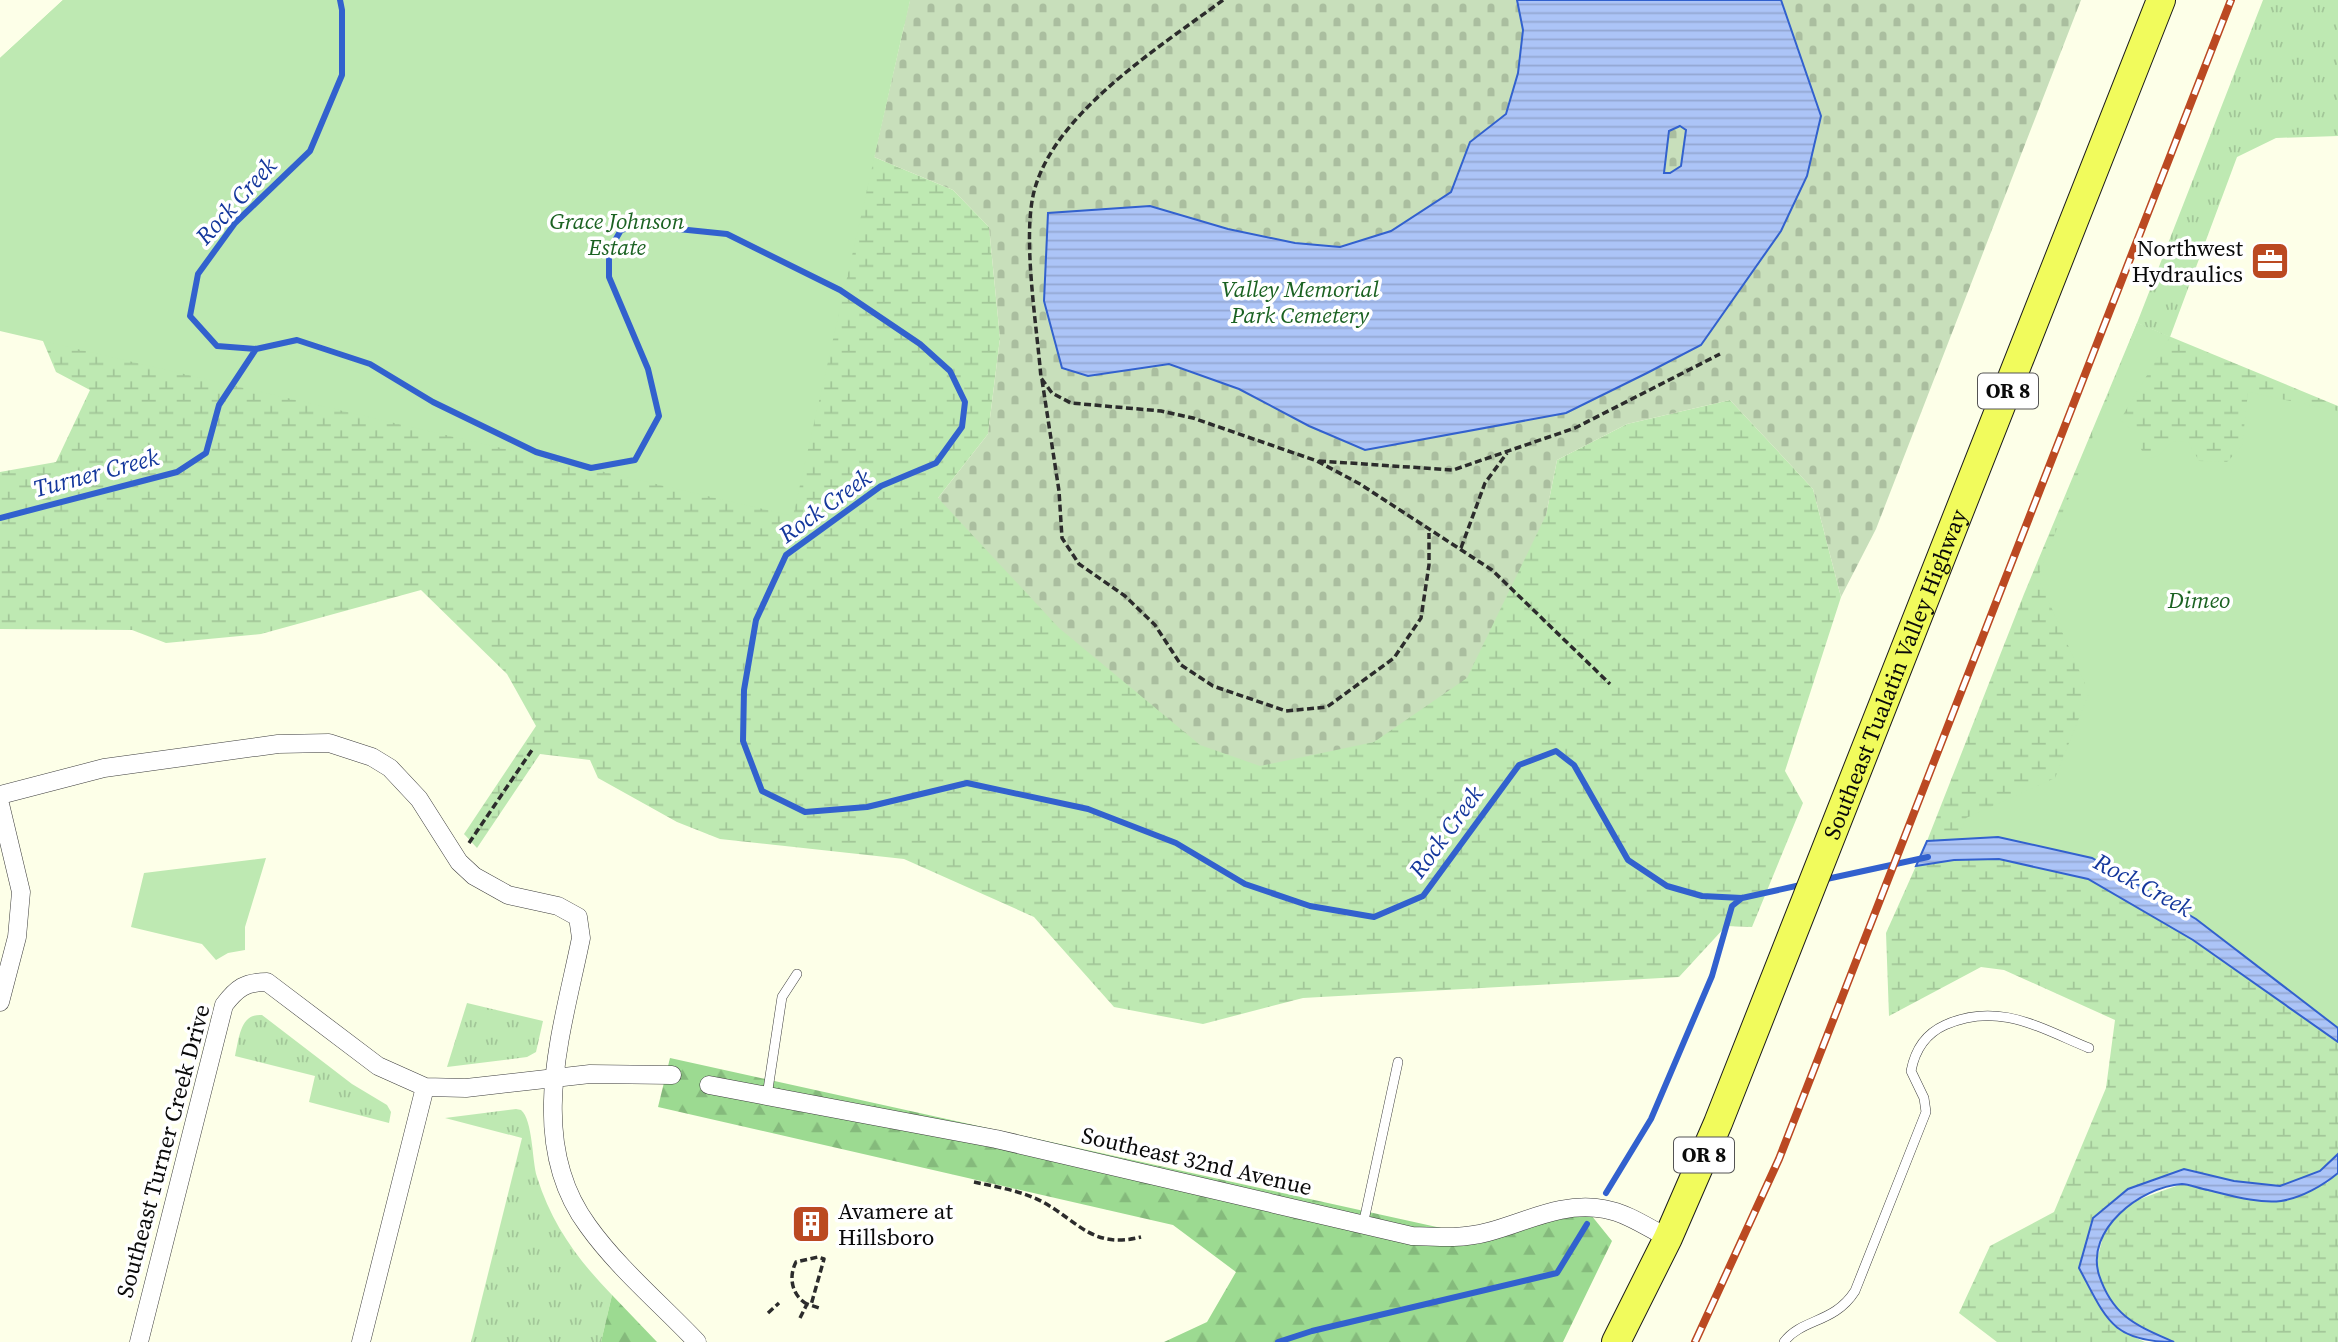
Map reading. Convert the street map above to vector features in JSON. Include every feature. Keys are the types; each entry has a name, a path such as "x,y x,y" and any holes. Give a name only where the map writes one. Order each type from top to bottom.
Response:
{"main road":[{"name":"Southeast Tualatin Valley Highway","path":"1616,1342 1668,1238 1718,1124 2161,0"}],"street":[{"path":"0,794 104,768 278,744 329,743 372,757 406,783 443,841 474,876 508,895 558,906 578,917 581,938 554,1077 552,1112 557,1159 577,1210 603,1245 697,1342"},
{"path":"0,804 21,892 16,937 0,1002"},
{"name":"Southeast Turner Creek Drive","path":"139,1342 224,1005 236,989 248,982 267,982 378,1066 425,1087"},
{"path":"362,1342 425,1087 466,1088 590,1074 672,1075"},
{"name":"Southeast 32nd Avenue","path":"709,1085 996,1139 1412,1236 1449,1238 1486,1233 1560,1209 1602,1208 1625,1215 1668,1238"}],"lane":[{"path":"767,1096 782,997 797,974"},
{"path":"1784,1342 1796,1331 1814,1325 1846,1305 1854,1291 1926,1112 1924,1098 1911,1071 1921,1043 1937,1028 1962,1017 1989,1013 2018,1019 2089,1048"},
{"path":"1363,1225 1398,1062"}],"path":[{"path":"1223,0 1144,57 1058,140 1041,166 1032,197 1029,229 1041,378 1058,477 1062,538 1079,564 1125,596 1155,625 1181,665 1213,686 1286,711 1327,706 1394,658 1421,618 1429,565 1429,531"},
{"path":"1317,461 1453,470 1576,428 1720,354"},
{"path":"1041,378 1052,393 1071,403 1161,411 1193,418 1317,461 1360,484 1492,570 1610,684"},
{"path":"1461,548 1485,484 1508,452"},
{"path":"469,843 532,750"},
{"path":"974,1182 1020,1192 1041,1201 1091,1236 1105,1240 1141,1237"},
{"path":"906,1212 921,1215"},
{"path":"800,1318 809,1304 824,1259 818,1257 796,1262 792,1269 794,1292 799,1299 809,1304 822,1309"},
{"path":"768,1313 779,1303"}],"green space":[{"path":"63,0 910,0 905,24 789,153 874,157 953,190 989,227 1000,338 988,434 938,498 1546,515 1557,460 1627,424 1730,400 1813,489 1841,597 1785,771 1803,803 1752,927 1726,926 1679,977 1303,998 1203,1024 1114,1007 1034,917 904,859 720,839 677,822 598,778 590,760 540,754 477,848 464,834 536,726 507,674 421,590 261,634 166,643 132,630 0,629 0,472 56,462 90,390 56,372 43,341 0,58"},
{"name":"Grace Johnson Estate","path":"63,0 910,0 793,516 0,331 0,58"},
{"name":"Valley Memorial Park Cemetery","path":"910,0 2081,0 1876,529 1841,597 1813,489 1730,400 1627,424 1557,460 1546,515 1467,678 1374,742 1260,766 1200,745 1059,628 938,498 988,434 1000,338 989,227 953,190 874,157"},
{"path":"2263,0 2338,0 2338,136 2276,138 2237,157 2170,337 2137,323"},
{"name":"Dimeo","path":"2137,323 2338,406 2338,1028 2196,919 1998,837 1927,841 2024,594"},
{"name":"Dimeo","path":"2137,323 2170,337 2120,420 2131,429 2146,459 2158,456 2172,442 2188,441 2199,461 2227,462 2242,446 2248,392 2338,411 2338,1038 2111,879 1953,852 1966,818 2055,778 2089,693 2038,577"},
{"path":"266,858 245,927 245,950 228,953 216,960 202,944 131,927 144,873"},
{"path":"1999,859 2088,879 2193,940 2338,1042 2338,1154 2320,1171 2280,1186 2234,1181 2184,1169 2128,1189 2080,1268 2098,1304 2111,1321 2145,1342 1997,1342 1959,1313 1990,1246 2054,1212 2106,1088 2115,1020 2004,970 1981,967 1889,1016 1886,933 1916,866 1954,860"},
{"path":"467,1003 543,1021 536,1052 527,1057 447,1067"},
{"path":"255,1015 262,1015 352,1084 387,1105 391,1112 389,1123 309,1102 315,1076 235,1056 245,1023"},
{"path":"670,1058 1464,1233 1583,1205 1612,1241 1563,1342 1164,1342 1207,1322 1236,1272 1173,1225 658,1107"},
{"path":"521,1110 528,1122 535,1170 550,1211 577,1255 612,1295 601,1342 471,1342 522,1138 445,1118"},
{"path":"2338,1173 2338,1342 2174,1342 2129,1322 2106,1295 2096,1264 2106,1225 2135,1201 2182,1184 2229,1195 2327,1183"},
{"path":"612,1295 657,1342 601,1342"}],"water":[{"path":"1517,0 1781,0 1821,116 1807,176 1781,231 1701,345 1566,413 1365,450 1309,426 1239,389 1169,364 1088,376 1062,368 1044,301 1048,213 1150,206 1228,229 1295,243 1340,247 1391,231 1451,192 1470,142 1506,114 1518,73 1523,30","holes":["1680,126 1686,130 1681,166 1670,173 1664,173 1669,131"]},
{"path":"1998,837 2092,858 2196,919 2338,1028 2338,1042 2193,940 2088,879 1999,859 1954,860 1916,866 1927,841"},
{"path":"2338,1154 2338,1173 2296,1197 2272,1202 2254,1200 2182,1184 2149,1193 2134,1202 2108,1227 2100,1242 2097,1258 2099,1275 2111,1301 2137,1324 2174,1342 2153,1341 2123,1332 2113,1324 2096,1301 2079,1268 2093,1218 2128,1189 2184,1169 2234,1181 2280,1186 2320,1171"}],"waterway":[{"name":"Rock Creek","path":"340,0 342,75 310,151 235,223 198,274 190,316 217,346 256,349 297,340 370,364 433,402 536,452 591,468 635,460 659,416 648,369 609,277 609,251 621,230 639,225 727,234 840,290 920,344 950,371 965,402 962,427 936,463 881,486 786,555 756,620 744,690 743,741 762,791 805,812 867,807 967,783 1088,809 1176,843 1245,884 1310,906 1374,917 1423,896 1519,765 1556,751 1574,765 1628,860 1667,886 1702,896 1742,898 1805,884"},
{"name":"Turner Creek","path":"0,518 177,472 206,453 219,405 256,349"},
{"name":"Rock Creek","path":"1822,880 1928,857"},
{"path":"1606,1193 1651,1119 1712,976 1732,906 1742,898"},
{"path":"1278,1342 1312,1331 1557,1273 1587,1224"}],"railway":[{"path":"1695,1342 1779,1159 2231,0"}],"place":[{"name":"Northwest Hydraulics","path":"2270,261"},
{"name":"Avamere at Hillsboro","path":"811,1224"}]}
